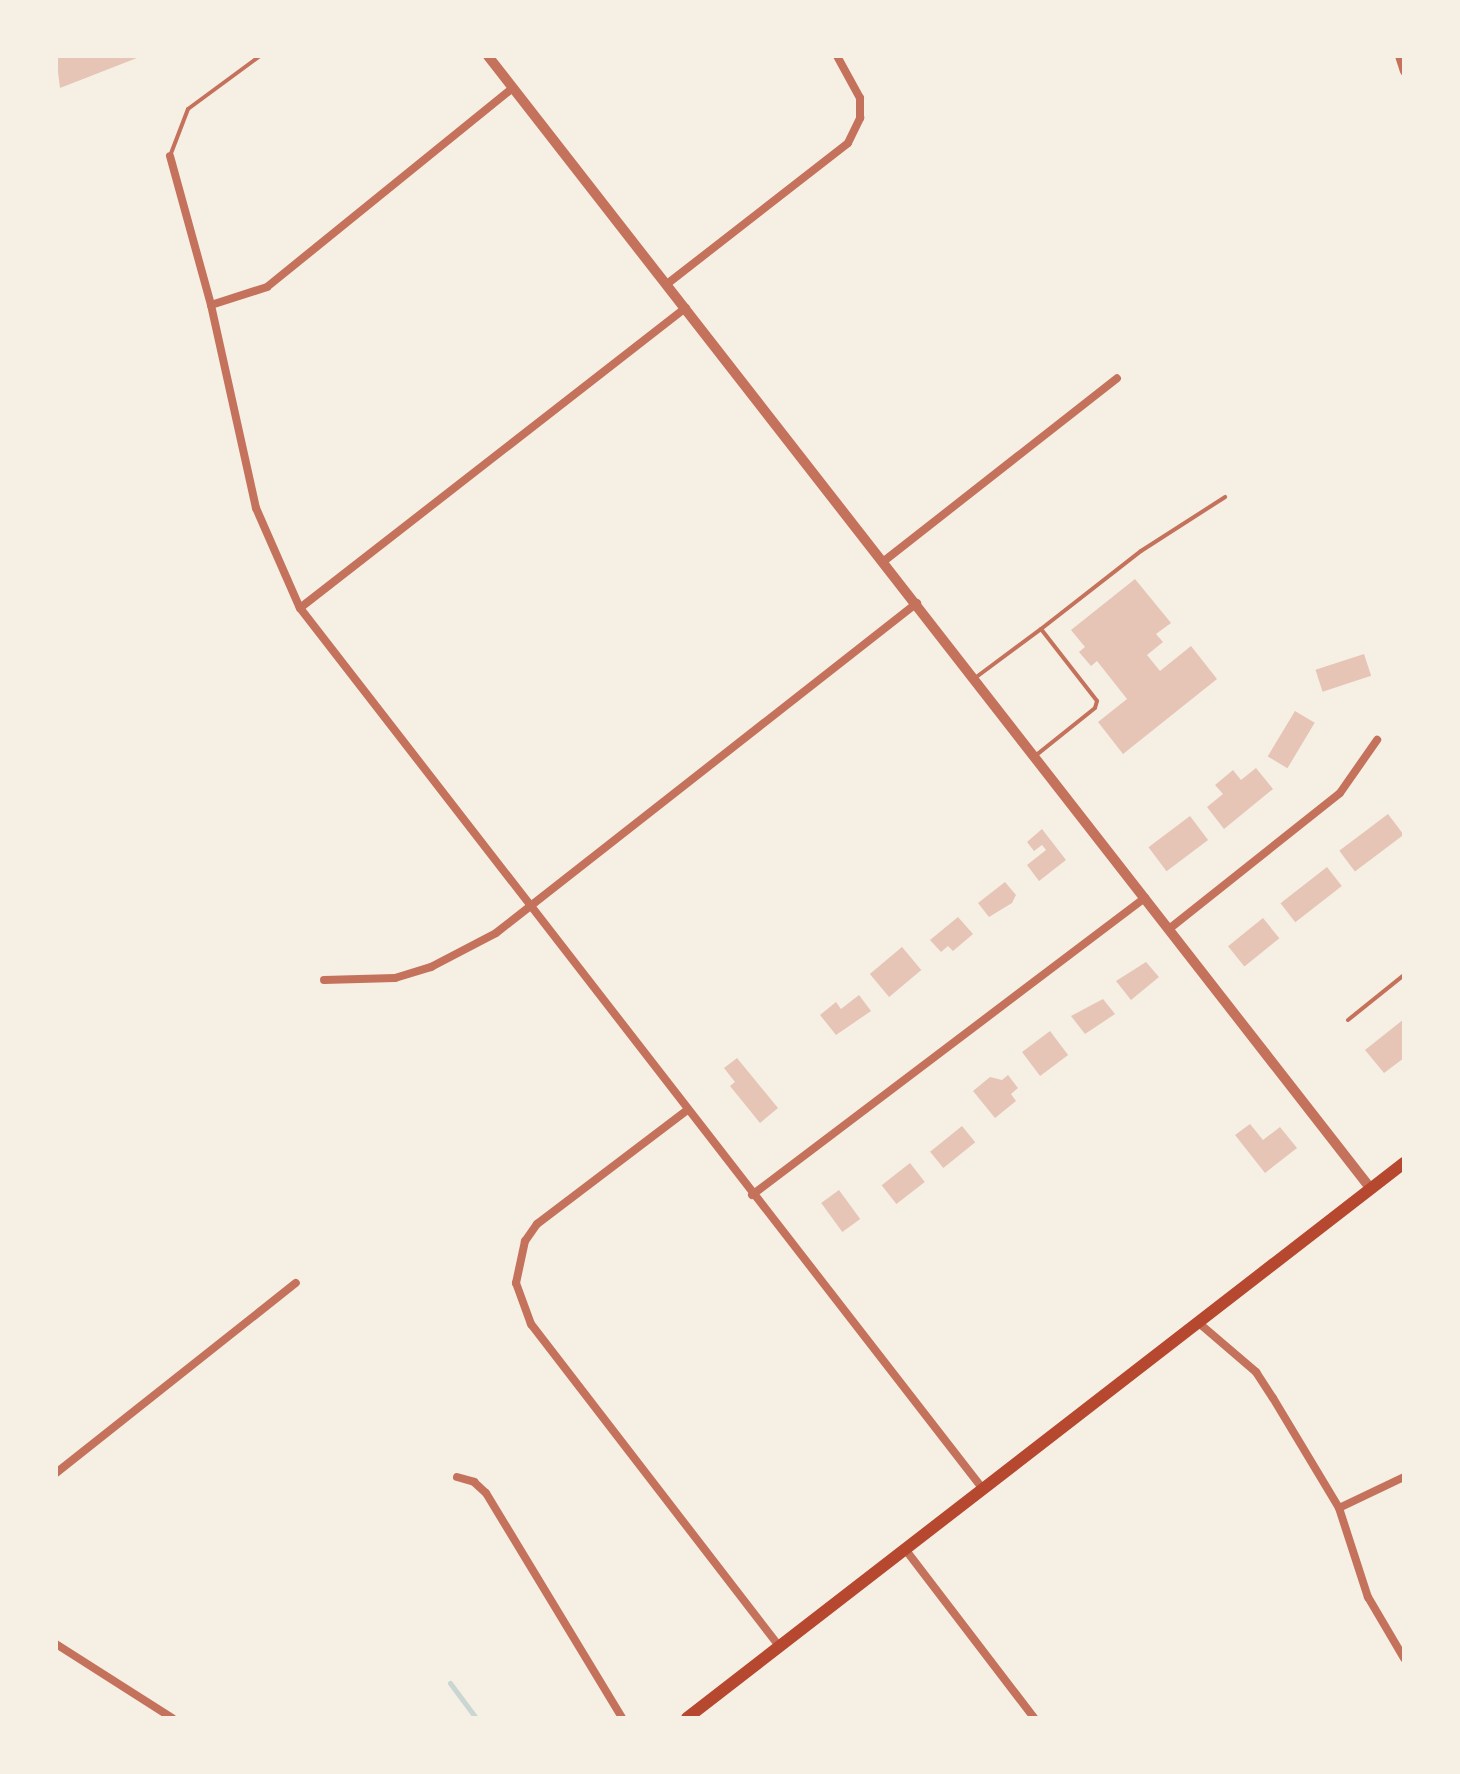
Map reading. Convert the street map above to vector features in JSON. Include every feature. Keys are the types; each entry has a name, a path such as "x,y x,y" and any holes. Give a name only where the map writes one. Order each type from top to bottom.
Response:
{"main road":[{"path":"687,1718 1200,1324 1404,1163"}],"street":[{"path":"488,56 1371,1189"},
{"path":"667,284 839,152 860,118 857,86 837,56"},
{"path":"1399,56 1404,71"},
{"path":"211,305 267,287 513,88"},
{"path":"170,156 211,305 256,508 267,543 300,608 686,1111 983,1489"},
{"path":"300,608 686,308"},
{"path":"884,561 1117,378"},
{"path":"324,980 395,978 431,967 496,933 917,603"},
{"path":"1169,929 1340,793 1377,740"},
{"path":"752,1195 1145,898"},
{"path":"686,1111 537,1224 521,1251 516,1283 531,1324 779,1646"},
{"path":"56,1473 296,1283"},
{"path":"1200,1324 1256,1372 1339,1508 1368,1597 1404,1658"},
{"path":"457,1477 474,1482 486,1493 622,1718"},
{"path":"1339,1508 1404,1477"},
{"path":"905,1549 1034,1718"},
{"path":"56,1644 172,1718"}],"lane":[{"path":"170,156 188,109 260,56"},
{"path":"975,678 1141,551 1225,497"},
{"path":"1035,756 1095,708 1097,701 1041,629"},
{"path":"1348,1020 1404,975"}],"building":[{"path":"56,56 142,56 60,88"},
{"path":"1135,579 1171,623 1156,634 1163,642 1147,655 1160,671 1191,646 1217,679 1123,754 1098,722 1127,699 1097,661 1091,666 1079,652 1085,647 1071,630"},
{"path":"1364,654 1371,676 1323,692 1315,670"},
{"path":"1295,711 1315,723 1287,768 1268,756"},
{"path":"1256,768 1273,789 1224,829 1207,807 1223,794 1215,785 1233,770 1241,780"},
{"path":"1388,814 1404,835 1355,871 1339,851"},
{"path":"1190,816 1208,840 1167,871 1148,847"},
{"path":"1042,829 1066,860 1039,881 1027,865 1046,850 1042,845 1034,851 1027,842"},
{"path":"1327,867 1342,886 1295,922 1281,903"},
{"path":"1005,882 1016,895 1012,903 989,917 978,903"},
{"path":"958,917 973,934 953,951 948,946 941,952 930,940"},
{"path":"1263,918 1279,938 1244,967 1228,946"},
{"path":"902,947 921,970 889,997 870,974"},
{"path":"1146,962 1159,977 1131,1000 1116,981"},
{"path":"859,995 871,1011 836,1035 820,1015 836,1002 841,1009"},
{"path":"1103,999 1115,1014 1085,1034 1071,1016"},
{"path":"1404,1019 1404,1058 1384,1073 1365,1050"},
{"path":"1050,1031 1068,1055 1040,1076 1022,1052"},
{"path":"737,1058 778,1108 760,1123 730,1086 735,1082 724,1068"},
{"path":"1008,1075 1018,1088 1011,1094 1016,1101 995,1118 973,1091 990,1077 1002,1080"},
{"path":"1250,1124 1263,1140 1280,1127 1297,1148 1265,1173 1235,1135"},
{"path":"962,1126 975,1142 943,1168 930,1152"},
{"path":"910,1163 925,1182 896,1204 882,1185"},
{"path":"839,1190 860,1219 842,1232 821,1203"}],"waterway":[{"path":"450,1683 476,1718"}]}
